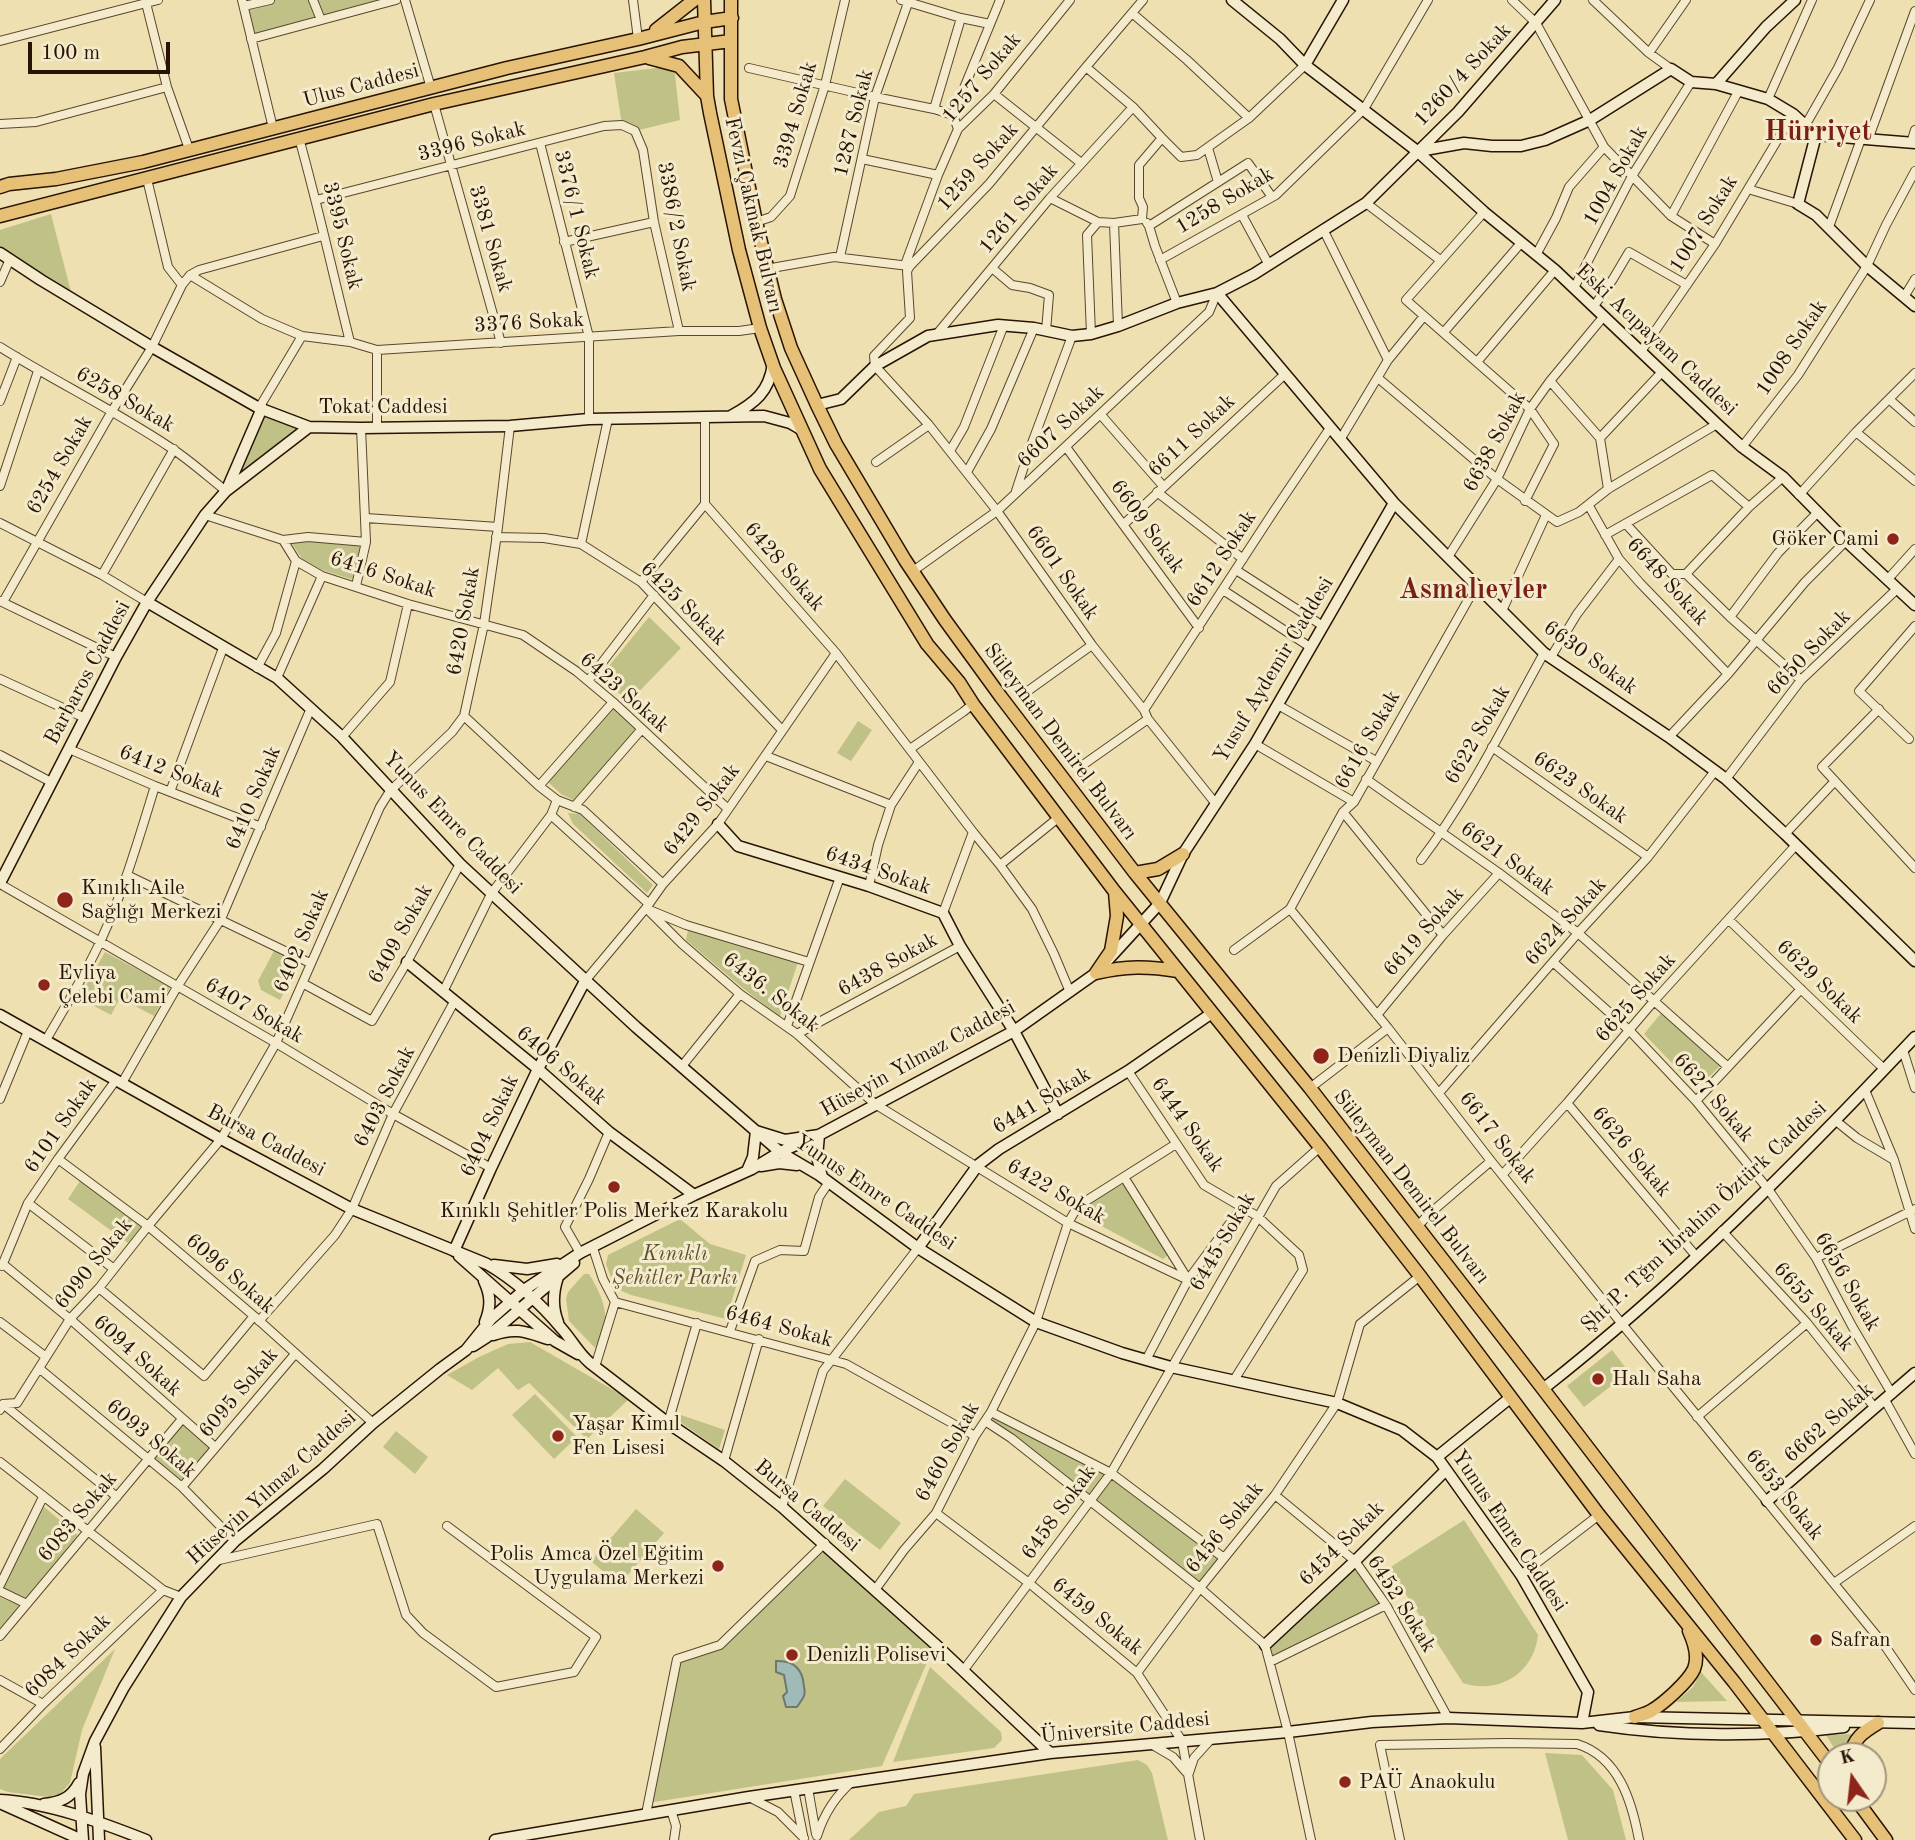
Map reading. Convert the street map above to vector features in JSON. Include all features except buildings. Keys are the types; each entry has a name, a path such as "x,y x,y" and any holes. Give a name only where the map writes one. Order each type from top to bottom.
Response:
{"main road":[{"path":"641,38 665,24 694,0"},
{"name":"Fevzi Çakmak Bulvarı","path":"704,0 706,96 739,250 760,328 802,430"},
{"name":"Fevzi Çakmak Bulvarı","path":"731,0 731,99 756,222 766,269 791,348 817,405"},
{"name":"Ulus Caddesi","path":"3,185 56,179 143,162 507,68 704,22 732,18"},
{"name":"Ulus Caddesi","path":"0,216 434,104 682,47 731,41"},
{"path":"645,57 679,66 706,96"},
{"name":"Süleyman Demirel Bulvarı","path":"817,405 836,444 913,571 1001,697 1135,873 1310,1088 1817,1746"},
{"path":"802,430 820,469 927,644 959,682 1115,892 1320,1147 1599,1515 1764,1721 1854,1840"},
{"path":"1135,873 1158,869 1183,854"},
{"path":"1096,973 1111,951 1117,916 1115,892"},
{"path":"1096,973 1138,966 1178,971"},
{"path":"1635,1717 1650,1712 1694,1670 1695,1649 1685,1621"},
{"path":"1856,1742 1861,1734 1878,1723"},
{"path":"1866,1812 1886,1840"}],"street":[{"path":"0,41 158,0"},
{"path":"270,0 243,3 273,128"},
{"path":"313,0 321,20"},
{"path":"251,39 396,0"},
{"path":"405,0 431,88"},
{"path":"633,0 641,38"},
{"name":"3394 Sokak","path":"756,222 771,216 790,196 825,85 845,0"},
{"path":"958,129 953,115 1000,0"},
{"name":"1257 Sokak","path":"907,266 938,175 958,129 994,94 1070,0"},
{"name":"1259 Sokak","path":"907,266 989,184 1143,0"},
{"name":"Eski Acıpayam Caddesi","path":"1232,0 1280,39 1305,65 1418,151 1484,212 1555,270 1742,447 1783,477 1915,605"},
{"path":"1086,67 1133,107 1181,157 1197,155 1249,118 1305,65 1343,0"},
{"name":"1258 Sokak","path":"1160,260 1272,197 1364,109 1427,0"},
{"path":"1512,0 1536,23 1604,148 1671,216 1715,244"},
{"name":"1260/4 Sokak","path":"817,405 841,399 875,366 928,336 1004,325 1072,336 1091,334 1177,303 1217,293 1254,274 1367,203 1458,112 1555,0"},
{"path":"1649,53 1686,0"},
{"path":"1716,84 1766,27 1795,0"},
{"path":"1768,99 1812,0"},
{"path":"1805,126 1838,68 1870,0"},
{"path":"906,1 990,24"},
{"name":"1287 Sokak","path":"840,257 875,97 906,1"},
{"path":"1599,2 1649,53 1691,82 1716,84 1768,99 1793,114 1816,135 1913,143 1915,130"},
{"path":"146,3 167,88 189,149"},
{"path":"1829,227 1915,11"},
{"path":"1132,13 1249,118"},
{"path":"934,109 961,18"},
{"path":"749,68 953,115"},
{"path":"1418,151 1464,143 1521,146 1545,140 1590,120 1671,69"},
{"name":"1004 Sokak","path":"1574,288 1632,176 1691,82"},
{"path":"0,124 36,122 167,88"},
{"path":"1671,216 1739,90"},
{"path":"994,94 1081,163"},
{"name":"3381 Sokak","path":"434,104 501,343"},
{"name":"1261 Sokak","path":"936,335 1050,198 1133,107"},
{"name":"1007 Sokak","path":"1642,350 1715,244 1793,114"},
{"name":"3396 Sokak","path":"316,200 604,126 622,125 635,131"},
{"name":"3386/2 Sokak","path":"635,131 643,150 654,222 679,331"},
{"path":"1798,204 1816,135"},
{"name":"3395 Sokak","path":"299,138 350,342"},
{"path":"1162,138 1139,165 1139,198 1143,207 1142,219 1149,226 1177,303"},
{"name":"3376/1 Sokak","path":"540,144 589,337 589,419"},
{"path":"1208,148 1218,182"},
{"path":"1426,160 1434,148"},
{"path":"1536,256 1569,187 1604,148"},
{"path":"862,159 938,175"},
{"path":"1149,226 1248,163 1272,197"},
{"name":"1008 Sokak","path":"1742,447 1798,375 1867,265 1915,171"},
{"path":"148,179 168,267 182,285"},
{"path":"1748,189 1798,204 1816,215 1867,265 1915,306"},
{"path":"1050,198 1098,222 1142,219"},
{"path":"1367,203 1440,260"},
{"path":"1484,212 1406,300 1530,408 1554,443 1525,501"},
{"path":"1241,215 1269,265"},
{"path":"564,243 654,222"},
{"path":"1091,334 1087,235 1098,222"},
{"path":"1114,223 1118,326"},
{"path":"1324,229 1388,360"},
{"path":"190,275 198,270 323,236"},
{"path":"1444,332 1521,243"},
{"path":"1594,306 1629,252 1687,285"},
{"path":"0,282 5,256"},
{"name":"Tokat Caddesi","path":"5,256 152,347 261,408 309,427 510,426 589,419 770,417 802,430"},
{"path":"766,269 840,257 907,266 910,318 874,356 875,366"},
{"path":"992,268 1012,285 1049,295 1046,331"},
{"path":"1477,362 1555,270"},
{"name":"3376 Sokak","path":"190,275 262,319 302,336 350,342 377,350 760,328"},
{"name":"6254 Sokak","path":"1,602 152,347 182,285 190,275"},
{"path":"1904,297 1915,279"},
{"name":"6630 Sokak","path":"1217,293 1394,503 1547,655 1726,779 1915,961"},
{"name":"6607 Sokak","path":"913,571 997,511 1209,312 1217,293"},
{"path":"1340,440 1388,360 1424,316"},
{"name":"6638 Sokak","path":"1448,557 1497,479 1530,408 1604,316"},
{"path":"950,451 964,427 1004,325"},
{"path":"967,472 991,429 1034,328"},
{"path":"261,408 302,336"},
{"path":"1015,494 1072,336"},
{"name":"6258 Sokak","path":"0,347 174,449 226,491"},
{"path":"377,350 377,427"},
{"path":"0,401 17,357"},
{"path":"729,418 765,390 771,378 773,364"},
{"name":"6601 Sokak","path":"875,366 929,425 967,472 1092,645 1216,804"},
{"path":"0,485 38,371"},
{"path":"1600,438 1661,373"},
{"path":"1799,495 1856,432 1915,373"},
{"name":"6611 Sokak","path":"1124,524 1285,374"},
{"path":"1378,378 1497,479 1557,522 1589,506 1608,489 1717,424"},
{"path":"1550,381 1600,438 1608,489"},
{"path":"1889,399 1915,422"},
{"name":"Barbaros Caddesi","path":"226,491 261,408"},
{"path":"1101,415 1160,489 1243,559"},
{"path":"641,582 705,504 705,418"},
{"path":"581,544 608,419"},
{"path":"876,462 929,425"},
{"name":"6420 Sokak","path":"390,791 452,732 464,716 484,624 499,527 510,426"},
{"name":"Barbaros Caddesi","path":"0,883 3,870 116,657 147,602 205,515 226,491 309,427"},
{"path":"356,586 366,542 361,428"},
{"name":"6612 Sokak","path":"1146,714 1243,559 1331,428"},
{"path":"1856,432 1915,481"},
{"name":"6609 Sokak","path":"1066,447 1199,628"},
{"path":"102,575 174,449"},
{"path":"1605,535 1712,475 1749,507"},
{"path":"1686,574 1749,507 1783,477"},
{"name":"Yusuf Aydemir Caddesi","path":"1160,903 1183,854 1255,744 1394,503"},
{"name":"6428 Sokak","path":"705,504 836,653 1000,865 1032,908 1070,992"},
{"name":"6648 Sokak","path":"1589,506 1619,559 1728,674"},
{"path":"1730,617 1778,553 1818,512"},
{"name":"6416 Sokak","path":"205,515 284,540 308,537 366,542"},
{"path":"1502,611 1546,515"},
{"path":"366,518 499,527"},
{"path":"0,523 102,575 147,602"},
{"path":"1626,524 1672,574 1686,574 1801,680"},
{"name":"6425 Sokak","path":"496,537 544,538 581,544 641,582 782,730"},
{"path":"257,668 276,633 296,561 284,540"},
{"path":"1669,737 1757,641 1805,582 1846,541"},
{"path":"1888,579 1915,549"},
{"name":"6622 Sokak","path":"1421,860 1442,833 1547,655 1619,559"},
{"name":"6416 Sokak","path":"296,561 322,576 408,604 484,624"},
{"path":"1236,570 1323,626"},
{"path":"277,678 322,576"},
{"name":"6616 Sokak","path":"1290,909 1343,812 1354,802 1476,586"},
{"name":"6650 Sokak","path":"1726,779 1801,680 1897,589"},
{"path":"1223,590 1310,647"},
{"path":"588,681 654,595"},
{"path":"1,602 116,657"},
{"name":"Yunus Emre Caddesi","path":"147,602 277,678 342,737 460,864 585,981 780,1152 824,1178 918,1248 1036,1322 1122,1353 1171,1367 1337,1403 1402,1430 1437,1457 1521,1576 1588,1692 1582,1723"},
{"path":"342,737 390,682 408,604"},
{"name":"6423 Sokak","path":"484,624 523,635 588,681 728,809"},
{"path":"1909,739 1859,691 1915,626"},
{"path":"1025,693 1092,645"},
{"path":"170,792 223,648"},
{"name":"6429 Sokak","path":"585,981 663,884 718,824 836,653"},
{"path":"0,678 85,718"},
{"path":"539,786 612,702"},
{"path":"910,749 973,704"},
{"path":"1278,705 1376,761"},
{"name":"6410 Sokak","path":"119,1081 221,919 311,708"},
{"path":"1879,709 1822,766 1915,869"},
{"path":"1080,767 1146,714"},
{"path":"464,716 539,786 557,800 583,810 663,884"},
{"path":"574,807 641,730"},
{"path":"1255,744 1354,802"},
{"name":"6623 Sokak","path":"1492,747 1648,857"},
{"name":"6412 Sokak","path":"69,749 261,827"},
{"path":"0,755 51,782"},
{"path":"766,756 891,805"},
{"path":"869,886 891,805 919,762"},
{"name":"6624 Sokak","path":"1438,1093 1648,857 1715,771"},
{"name":"6621 Sokak","path":"1366,779 1499,873 1578,933 1728,1067"},
{"path":"1785,834 1835,781"},
{"path":"46,1040 101,941 127,875 155,786"},
{"name":"6402 Sokak","path":"221,1139 276,1043 380,807 390,791"},
{"path":"443,992 491,894 551,815 557,800"},
{"path":"1343,812 1443,935"},
{"path":"551,815 647,906 686,925 809,962"},
{"path":"1000,865 1058,818"},
{"name":"6434 Sokak","path":"718,824 738,846 869,886 943,913 960,946 1014,1031 1058,1114"},
{"path":"943,913 973,832"},
{"name":"6625 Sokak","path":"1503,1174 1654,1001 1796,845"},
{"name":"6409 Sokak","path":"304,984 372,1021 460,864"},
{"name":"6619 Sokak","path":"1377,1015 1499,873"},
{"path":"127,875 310,963"},
{"path":"787,1027 840,877"},
{"name":"6407 Sokak","path":"0,883 393,1114 491,1168"},
{"name":"Hüseyin Yılmaz Caddesi","path":"528,1294 565,1262 580,1253 819,1135 1014,1031 1096,973 1160,903"},
{"name":"6436. Sokak","path":"647,906 682,944 740,994 797,1034 875,1104"},
{"path":"1234,950 1290,909"},
{"name":"6617 Sokak","path":"1290,909 1388,1028 1622,1324"},
{"name":"6629 Sokak","path":"1729,920 1884,1069"},
{"name":"6438 Sokak","path":"797,1034 960,946"},
{"name":"6406 Sokak","path":"407,962 538,1069 609,1132 694,1195"},
{"name":"6627 Sokak","path":"1553,962 1630,1031 1696,1101 1768,1189"},
{"name":"6404 Sokak","path":"454,1251 538,1069 585,981"},
{"path":"1696,1101 1801,989"},
{"path":"682,1066 740,994"},
{"name":"6403 Sokak","path":"99,1288 204,1376 335,1235 352,1209 393,1114 454,1002"},
{"name":"6441 Sokak","path":"918,1248 978,1166 999,1149 1128,1071 1212,1013"},
{"name":"Bursa Caddesi","path":"0,1014 221,1139 352,1209 454,1251 555,1341"},
{"path":"1310,1088 1388,1028"},
{"path":"0,1098 28,1031"},
{"name":"Şht P. Tğm İbrahim Öztürk Caddesi","path":"1543,1389 1622,1324 1768,1189 1915,1037"},
{"path":"1903,1050 1914,1081"},
{"name":"6444 Sokak","path":"1128,1071 1204,1185 1257,1216 1299,1255 1303,1270 1234,1380"},
{"name":"6101 Sokak","path":"2,1266 29,1203 58,1159 119,1081"},
{"path":"1864,1090 1894,1160 1912,1211 1915,1228"},
{"name":"6626 Sokak","path":"1567,1103 1696,1256"},
{"name":"6422 Sokak","path":"875,1104 1068,1223 1188,1280"},
{"path":"1836,1121 1857,1138 1894,1160"},
{"path":"730,1331 755,1261 780,1250 804,1251 824,1178 817,1157 819,1135 785,1140 756,1130 750,1170 774,1163 788,1163 824,1178"},
{"path":"580,1253 565,1227 609,1132"},
{"name":"6090 Sokak","path":"1,1406 17,1403 70,1319 99,1288 221,1139"},
{"path":"1068,1223 1078,1206 1176,1144"},
{"name":"6445 Sokak","path":"1171,1367 1276,1186 1320,1147"},
{"name":"6096 Sokak","path":"58,1159 148,1226 373,1423"},
{"path":"1417,1227 1491,1161"},
{"path":"1124,1177 1188,1280"},
{"name":"6656 Sokak","path":"1768,1189 1816,1258 1915,1454"},
{"path":"29,1203 114,1269"},
{"path":"1146,1360 1188,1280 1242,1207"},
{"path":"1816,1258 1912,1211"},
{"name":"6460 Sokak","path":"875,1590 904,1550 936,1513 975,1436 991,1412 1036,1322 1068,1223"},
{"name":"6655 Sokak","path":"1722,1231 1807,1323 1875,1408"},
{"path":"0,1244 9,1249"},
{"path":"593,1248 603,1279 615,1302 594,1367"},
{"name":"Hüseyin Yılmaz Caddesi","path":"528,1294 558,1277 593,1248"},
{"path":"782,1507 823,1371 918,1248"},
{"path":"454,1251 488,1264 527,1269 565,1262"},
{"name":"Bursa Caddesi","path":"488,1264 528,1294 594,1367 724,1461 825,1543 1050,1753"},
{"name":"6094 Sokak","path":"2,1266 70,1319 215,1447"},
{"name":"6456 Sokak","path":"1137,1673 1200,1588 1275,1495 1337,1403 1360,1324 1420,1276"},
{"path":"558,1277 554,1303 561,1328"},
{"path":"482,1336 491,1304 483,1278"},
{"path":"482,1336 528,1294"},
{"name":"6464 Sokak","path":"615,1302 846,1364 975,1436"},
{"path":"0,1322 46,1357"},
{"path":"1698,1417 1807,1323"},
{"path":"668,1423 697,1324"},
{"name":"6653 Sokak","path":"1622,1324 1885,1646 1915,1690"},
{"path":"482,1336 519,1330 555,1341 581,1355"},
{"name":"Hüseyin Yılmaz Caddesi","path":"83,1840 80,1794 83,1774 95,1741 124,1687 181,1598 235,1541 323,1469 373,1423 482,1336"},
{"path":"724,1461 759,1339"},
{"name":"6095 Sokak","path":"183,1487 295,1354"},
{"name":"6458 Sokak","path":"963,1671 1111,1473 1171,1367"},
{"name":"6093 Sokak","path":"40,1369 183,1487 235,1541"},
{"name":"6662 Sokak","path":"1767,1501 1915,1373"},
{"path":"1437,1457 1510,1398"},
{"path":"1,1406 117,1497"},
{"path":"991,1412 1111,1473 1224,1558"},
{"name":"6083 Sokak","path":"0,1636 183,1419"},
{"path":"985,1421 1011,1438 1200,1588 1265,1645 1289,1732 1311,1840"},
{"path":"0,1462 163,1590 181,1598"},
{"name":"6454 Sokak","path":"1265,1645 1355,1561 1446,1470"},
{"name":"6452 Sokak","path":"1275,1495 1355,1561 1385,1605 1448,1718"},
{"path":"0,1585 43,1497"},
{"name":"6459 Sokak","path":"936,1513 1028,1583 1137,1673 1182,1741"},
{"path":"1521,1576 1599,1515"},
{"path":"215,1561 377,1524 406,1615 423,1633 457,1660 496,1687 574,1672 596,1637 447,1526"},
{"path":"1834,1583 1915,1525"},
{"path":"646,1814 677,1659 720,1645 825,1543"},
{"name":"6084 Sokak","path":"0,1749 43,1704 163,1590"},
{"path":"0,1591 27,1604"},
{"path":"1270,1662 1385,1605"},
{"path":"0,1680 43,1704"},
{"name":"Üniversite Caddesi","path":"495,1840 749,1797 1050,1753 1372,1722 1448,1718 1582,1723 1635,1717 1878,1723"},
{"path":"1582,1723 1638,1731 1773,1734 1878,1723 1915,1723"},
{"path":"1188,1776 1194,1758 1212,1738"},
{"path":"95,1741 99,1840"},
{"path":"1182,1741 1200,1840"},
{"path":"1401,1840 1380,1745 1507,1743 1583,1746 1605,1761 1619,1779 1631,1804 1639,1840"},
{"path":"1151,1744 1172,1757 1188,1776"},
{"path":"0,1801 35,1804 67,1798 76,1789 83,1774"},
{"path":"817,1838 826,1813 853,1781"},
{"path":"96,1784 103,1810 126,1832"},
{"path":"808,1788 817,1838"},
{"path":"794,1790 804,1839"},
{"path":"749,1797 778,1812 804,1839"},
{"path":"0,1801 83,1840"},
{"path":"35,1804 98,1822 146,1840"},
{"path":"671,1810 676,1826 674,1840"}],"green space":[{"path":"270,0 396,0 251,39 244,6"},
{"path":"674,66 680,120 635,131 622,125 614,73"},
{"path":"51,214 72,296 0,248 0,230"},
{"path":"262,408 309,427 226,491"},
{"path":"309,540 361,546 354,580 322,570 302,559 291,542"},
{"path":"649,617 681,648 629,702 600,677"},
{"path":"613,702 641,730 575,801 561,794 548,782"},
{"path":"858,721 872,730 851,761 837,753"},
{"path":"568,813 580,814 653,885 647,893 573,824"},
{"path":"688,930 798,962 780,1017 686,940"},
{"path":"275,949 300,962 280,1000 261,990 258,981"},
{"path":"105,952 170,987 154,1016 120,998 111,1015 79,998"},
{"path":"1662,1012 1720,1066 1697,1089 1644,1034"},
{"path":"80,1181 142,1226 128,1243 68,1199"},
{"path":"1124,1183 1168,1255 1163,1259 1081,1215 1083,1207"},
{"name":"Kınıklı Şehitler Parkı","path":"680,1219 710,1244 746,1255 726,1319 631,1295 615,1288 606,1264 608,1255"},
{"path":"584,1274 589,1274 596,1286 605,1313 603,1330 595,1348 569,1321 566,1299 568,1292"},
{"path":"530,1342 629,1399 587,1439 529,1383 518,1390 498,1368 472,1390 447,1375 508,1344"},
{"name":"Halı Saha","path":"1612,1350 1629,1372 1584,1407 1567,1386"},
{"path":"535,1394 577,1437 554,1459 512,1415"},
{"path":"991,1412 1111,1473 1224,1558 1200,1588 985,1421"},
{"path":"675,1413 725,1430 719,1449 673,1417"},
{"path":"182,1419 215,1447 182,1487 150,1459"},
{"path":"396,1431 428,1457 415,1474 383,1447"},
{"path":"845,1479 901,1523 880,1550 823,1506"},
{"path":"44,1507 78,1535 27,1598 3,1587"},
{"path":"636,1509 664,1533 619,1585 591,1561"},
{"path":"1464,1520 1538,1635 1530,1660 1522,1670 1512,1678 1489,1686 1463,1683 1389,1568"},
{"path":"825,1543 935,1644 882,1766 648,1803 677,1659 720,1645"},
{"path":"1355,1561 1386,1605 1270,1662 1265,1645"},
{"path":"0,1597 20,1606 0,1630"},
{"path":"115,1649 82,1730 70,1783 61,1793 48,1797 0,1789 0,1759"},
{"path":"930,1667 1001,1732 1002,1740 994,1748 893,1762"},
{"path":"1701,1672 1727,1701 1676,1702 1693,1687"},
{"path":"1853,1734 1848,1742 1830,1742 1826,1735"},
{"path":"1545,1753 1582,1755 1613,1790 1626,1840 1568,1840"},
{"path":"1138,1760 1147,1765 1152,1773 1168,1840 849,1840 879,1812 906,1806 914,1794"}],"water":[{"path":"776,1661 793,1664 802,1675 804,1694 797,1707 786,1707 783,1696 787,1692 784,1675 776,1672"}],"place":[{"name":"Göker Cami","path":"1893,539"},
{"name":"Kınıklı Aile Sağlığı Merkezi","path":"65,900"},
{"name":"Evliya Çelebi Cami","path":"44,985"},
{"name":"Denizli Diyaliz","path":"1321,1056"},
{"name":"Kınıklı Şehitler Polis Merkez Karakolu","path":"614,1187"},
{"name":"Halı Saha","path":"1598,1379"},
{"name":"Yaşar Kımıl Fen Lisesi","path":"558,1436"},
{"name":"Polis Amca Özel Eğitim Uygulama Merkezi","path":"718,1566"},
{"name":"Safran","path":"1816,1640"},
{"name":"Denizli Polisevi","path":"792,1655"},
{"name":"PAÜ Anaokulu","path":"1345,1782"}],"district":[{"name":"Hürriyet","path":"1818,133"},
{"name":"Asmalıevler","path":"1473,591"}]}
